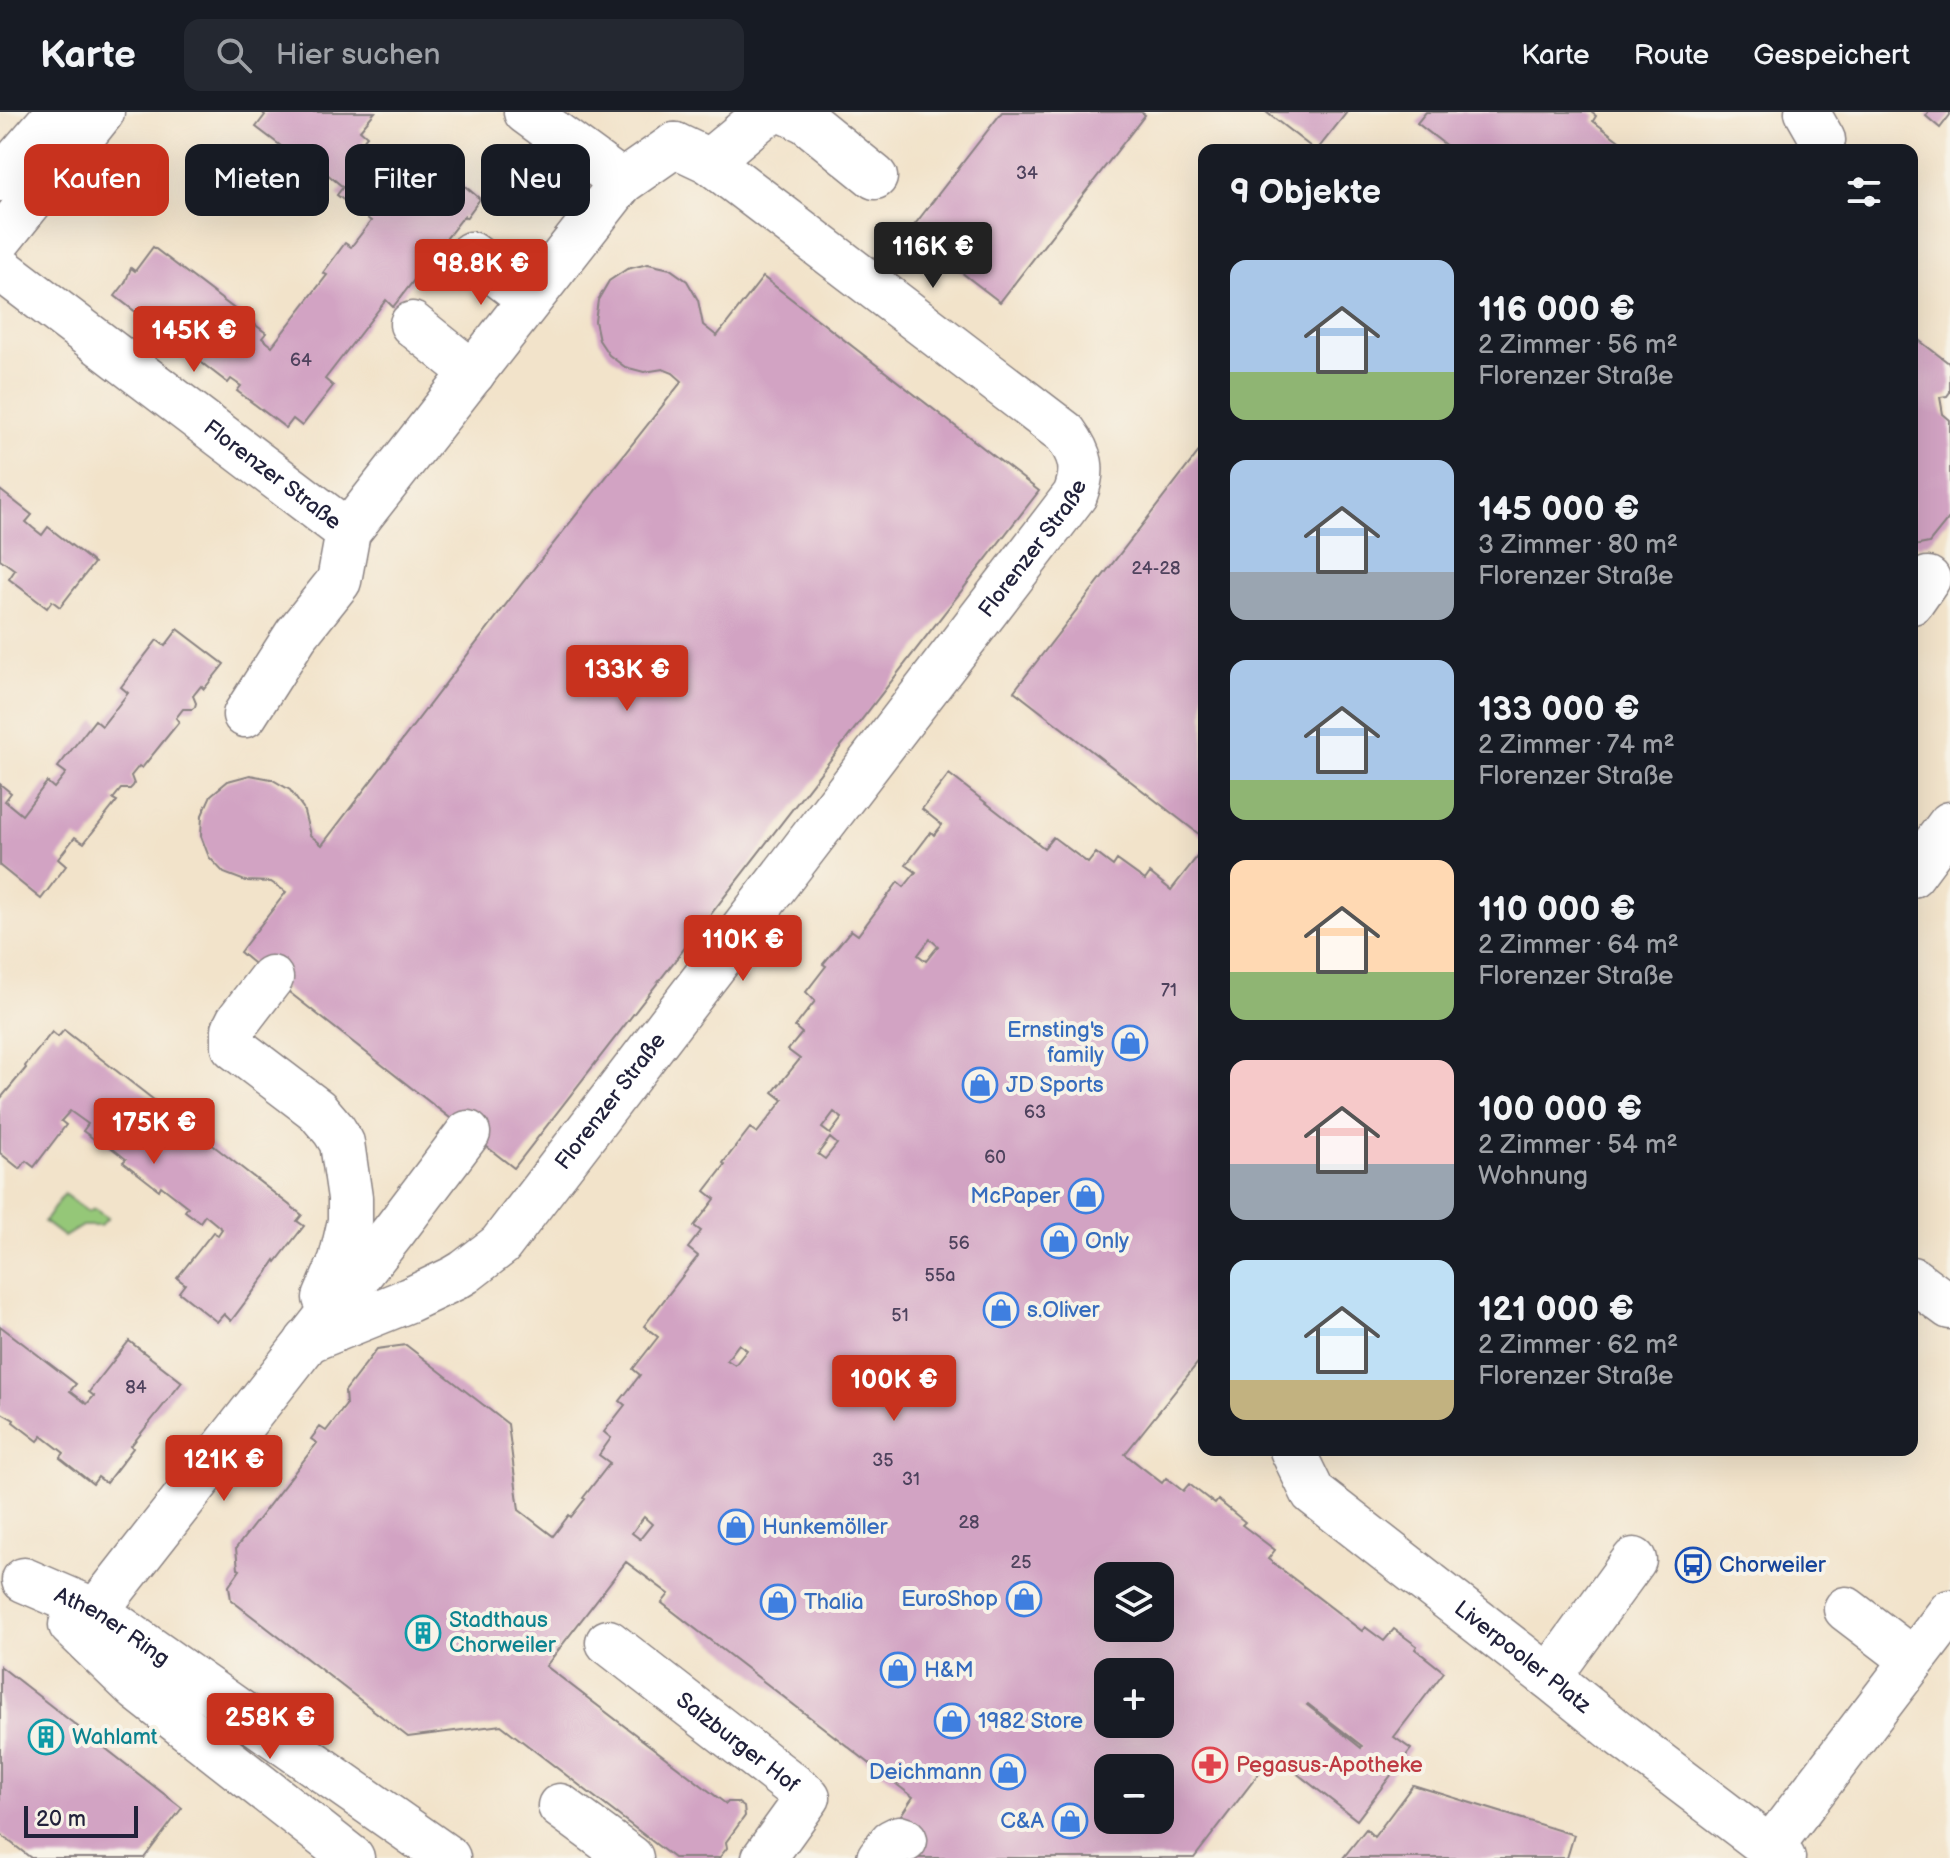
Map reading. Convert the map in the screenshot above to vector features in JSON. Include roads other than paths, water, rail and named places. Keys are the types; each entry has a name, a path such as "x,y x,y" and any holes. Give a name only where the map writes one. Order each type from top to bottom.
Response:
{"street":[{"path":"0,179 58,112"},
{"path":"0,239 102,112"},
{"path":"526,112 622,182"},
{"path":"683,139 774,112"},
{"path":"787,112 806,121 875,177"},
{"name":"Florenzer Straße","path":"0,268 348,532 622,182 683,139 1065,433 1075,447 1081,465 1075,495 500,1245 455,1278 307,1341"},
{"path":"471,254 530,299"},
{"path":"412,324 473,373"},
{"path":"245,715 296,635 339,581 348,532"},
{"path":"1918,867 1950,824"},
{"path":"271,978 238,1021 234,1029 234,1047 317,1110 334,1130 342,1143 350,1198 350,1221 341,1260 307,1341"},
{"path":"94,1628 307,1341 468,1133"},
{"path":"1918,1283 1950,1307"},
{"name":"Liverpooler Platz","path":"1295,1456 1313,1493 1776,1853 1950,1612"},
{"path":"1549,1677 1634,1560"},
{"name":"Athener Ring","path":"12,1572 94,1628 313,1762 448,1858"},
{"path":"1846,1609 1913,1660"},
{"name":"Athener Ring","path":"94,1628 137,1689 352,1858"},
{"name":"Salzburger Hof","path":"608,1642 808,1797 764,1858"},
{"path":"281,1802 313,1762"},
{"path":"560,1806 631,1858"}],"place":[{"name":"Ernsting's family","path":"1130,1043"},
{"name":"JD Sports","path":"980,1085"},
{"name":"McPaper","path":"1086,1196"},
{"name":"Only","path":"1059,1241"},
{"name":"s.Oliver","path":"1001,1310"},
{"name":"Hunkemöller","path":"736,1527"},
{"name":"Chorweiler","path":"1693,1565"},
{"name":"EuroShop","path":"1024,1599"},
{"name":"Thalia","path":"778,1602"},
{"name":"Stadthaus Chorweiler","path":"423,1633"},
{"name":"H&M","path":"898,1670"},
{"name":"1982 Store","path":"952,1721"},
{"name":"Wahlamt","path":"46,1737"},
{"name":"Pegasus-Apotheke","path":"1210,1765"},
{"name":"Deichmann","path":"1008,1772"},
{"name":"C&A","path":"1070,1821"}]}
